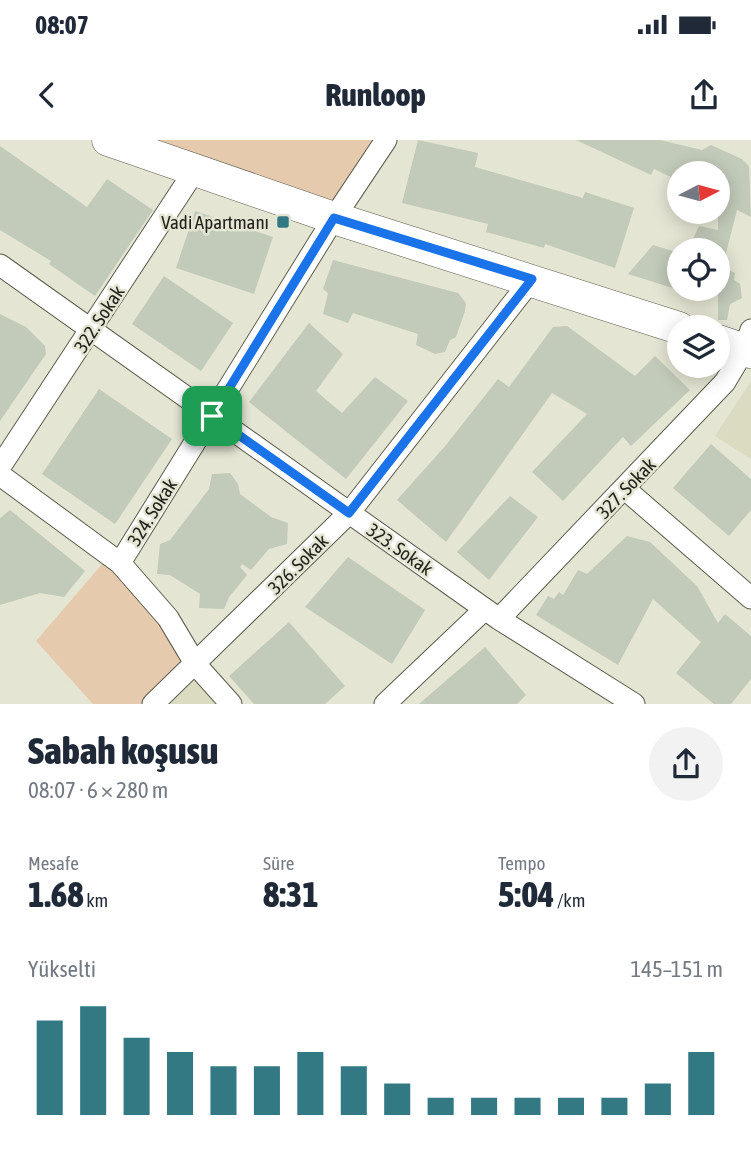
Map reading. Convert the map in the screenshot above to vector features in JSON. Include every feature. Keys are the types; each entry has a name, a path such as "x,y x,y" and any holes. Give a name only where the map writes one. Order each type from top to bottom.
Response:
{"street":[{"path":"108,140 334,218 667,324"},
{"name":"324. Sokak","path":"120,564 334,218 386,140"},
{"name":"322. Sokak","path":"0,467 195,170"},
{"name":"323. Sokak","path":"0,265 492,614 634,704"},
{"name":"326. Sokak","path":"153,704 349,513 532,279"},
{"name":"327. Sokak","path":"385,704 492,614 625,489 725,382 741,344"},
{"path":"0,475 120,564 168,618 196,665 230,704"},
{"path":"625,489 751,598"}],"shaded area":[{"path":"108,140 386,140 334,218"},
{"path":"751,381 751,459 715,436"},
{"path":"109,556 196,665 153,704 93,704 36,641"},
{"path":"196,665 231,704 153,704"}],"building":[{"path":"418,140 478,153 475,167 583,198 585,192 634,208 615,268 545,244 544,248 486,232 488,224 402,203"},
{"path":"576,140 660,140 702,150 711,145 742,159 749,166 751,217 737,210 730,238 694,238 699,226 718,230 718,224 730,224 730,161 667,161 667,175 654,169 651,175"},
{"path":"0,146 87,207 107,179 153,210 95,296 49,264 51,261 0,230"},
{"path":"195,211 273,237 254,294 176,268"},
{"path":"653,245 667,249 667,286 628,274"},
{"path":"333,260 458,293 466,303 456,337 450,340 445,352 435,354 416,345 418,334 353,313 348,323 323,314 328,293 323,289"},
{"path":"730,271 735,273 734,280 740,284 742,298 730,304 728,315 718,315 718,301 730,301"},
{"path":"164,276 233,323 201,371 132,324"},
{"path":"0,314 26,327 45,346 46,354 0,421"},
{"path":"309,323 343,354 316,391 342,413 375,377 408,401 346,479 249,402"},
{"path":"567,326 635,376 655,356 667,368 667,378 678,378 690,390 631,446 623,437 563,501 532,472 587,414 552,393 446,542 397,500 446,445 498,379 509,387 553,327"},
{"path":"99,389 172,439 115,524 42,474"},
{"path":"711,444 751,479 751,510 729,536 673,488"},
{"path":"230,473 238,484 240,494 271,517 288,523 287,544 269,549 251,570 242,564 240,567 247,575 229,597 224,609 199,608 200,594 170,575 157,574 160,544 170,540 209,489 212,474"},
{"path":"510,496 538,517 489,580 457,552"},
{"path":"10,510 85,571 64,597 40,593 0,605 0,518"},
{"path":"627,536 650,542 697,586 718,623 725,614 751,636 751,679 731,704 714,704 676,673 701,642 653,599 618,665 536,615 548,596 554,599 559,592 563,595 578,570 587,574"},
{"path":"348,557 425,610 392,664 305,607"},
{"path":"289,622 345,686 325,704 254,704 229,676"},
{"path":"485,647 526,695 517,704 419,704"}],"place":[{"name":"Vadi Apartmanı","path":"283,222"}],"route":[{"path":"334,218 532,279 349,513 212,416 334,218"}]}
